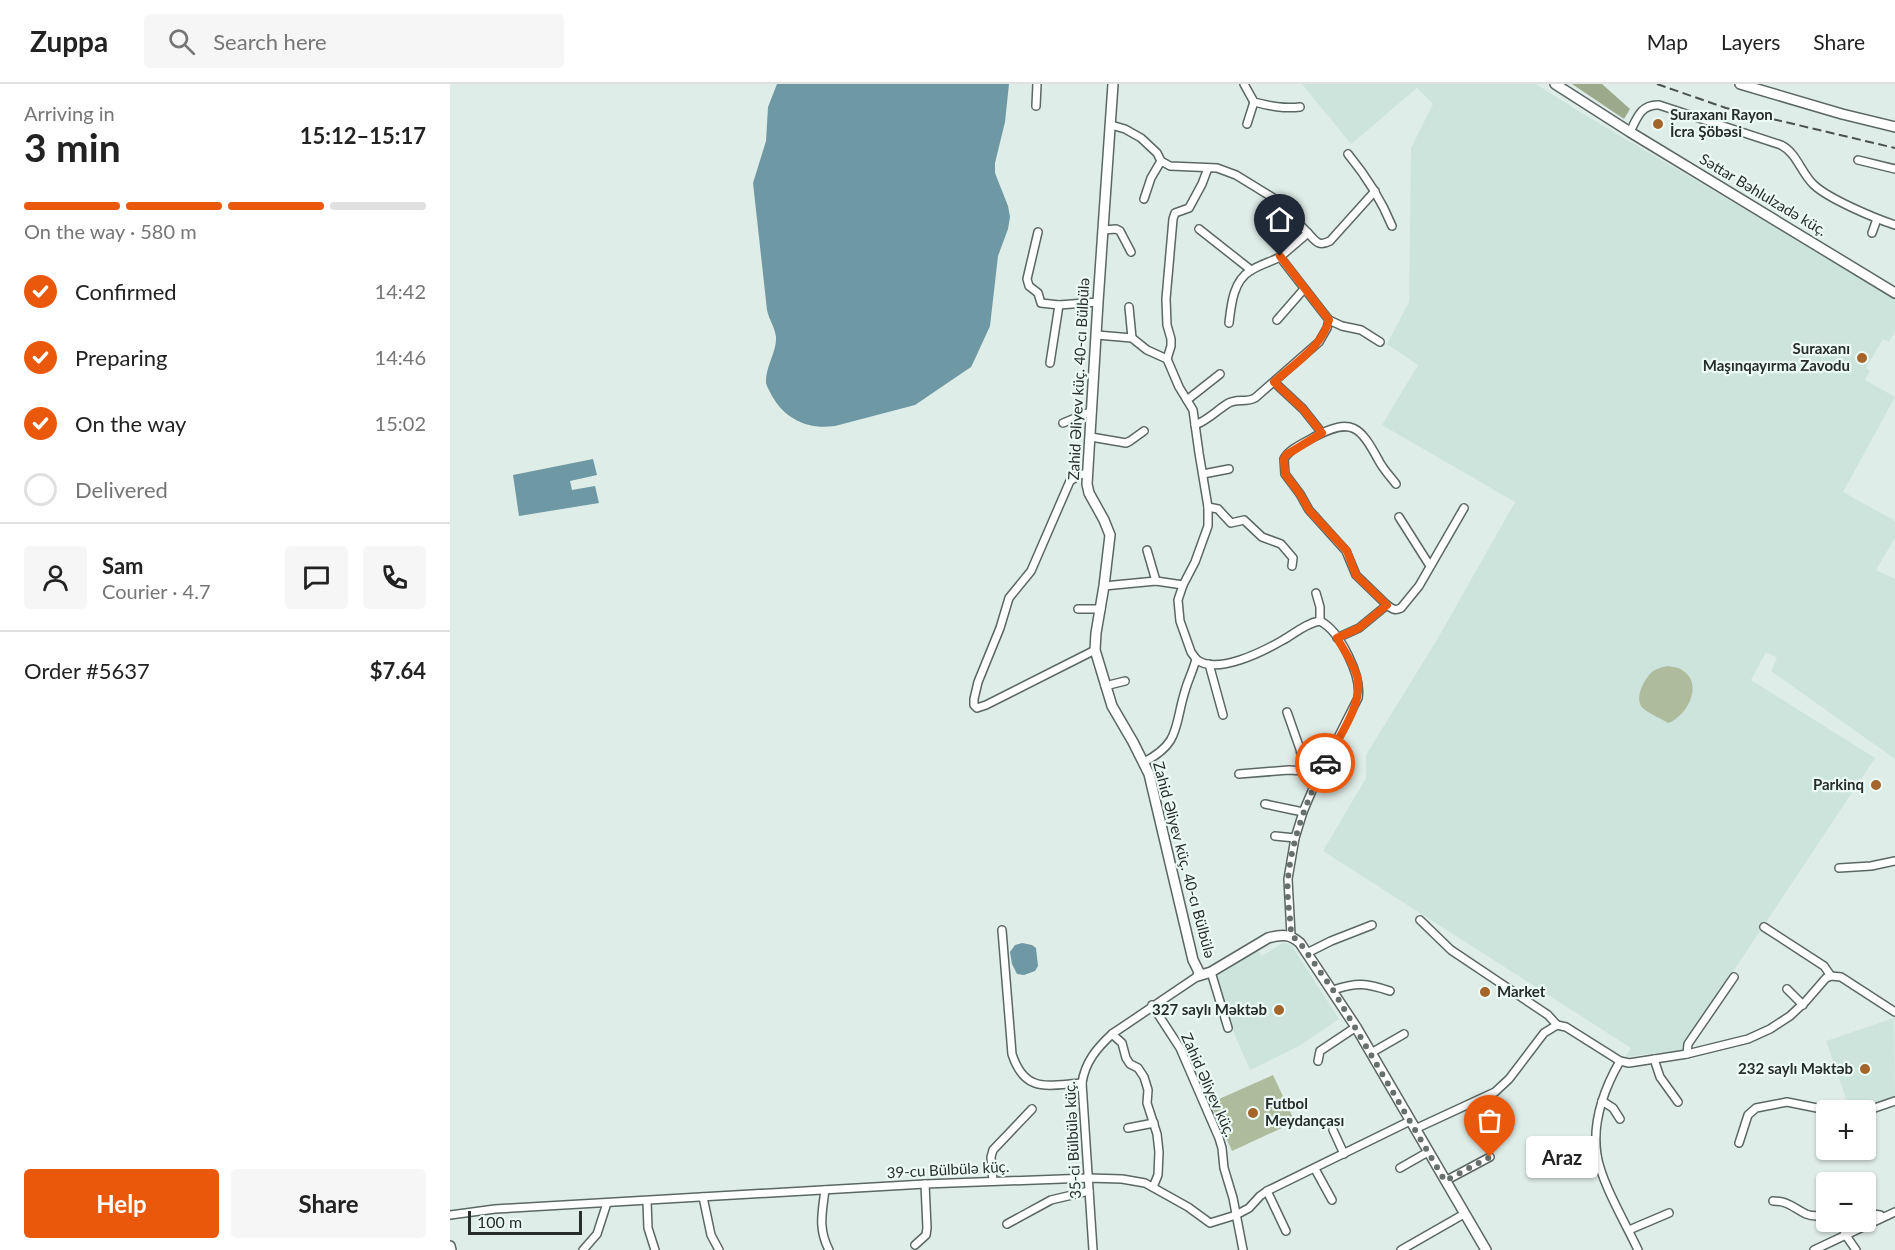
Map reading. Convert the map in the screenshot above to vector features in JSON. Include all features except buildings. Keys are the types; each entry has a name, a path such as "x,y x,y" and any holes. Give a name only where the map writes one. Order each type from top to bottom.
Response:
{"street":[{"path":"1036,106 1037,84"},
{"name":"Zahid Əliyev küç. 40-cı Bülbülə","path":"1113,84 1087,484 1089,494 1110,535 1095,650 1112,706 1144,762 1153,786 1193,960 1199,972 1198,976"},
{"path":"1244,84 1254,102 1277,108 1300,107"},
{"name":"Səttar Bəhlulzadə küç.","path":"1555,84 1895,293"},
{"path":"1740,84 1895,127"},
{"path":"1247,124 1254,102"},
{"path":"1630,132 1640,111 1652,104 1781,145 1789,150 1812,183 1821,191 1877,219 1895,225"},
{"path":"1111,124 1141,138 1157,153 1161,161 1176,168 1225,170 1275,199 1318,243 1323,244 1330,241 1375,191"},
{"path":"1348,154 1375,191 1392,226"},
{"path":"1858,160 1895,169"},
{"path":"1144,199 1151,178 1161,161"},
{"path":"1208,168 1189,208 1175,213 1173,219 1166,299 1167,325 1172,339 1167,359 1179,387 1193,410 1208,507 1208,526 1203,543 1178,600 1183,631 1200,663 1220,664 1266,649 1320,621 1325,623 1337,638 1357,676 1359,692 1354,707 1317,779 1295,838 1288,879 1291,935"},
{"path":"1872,233 1877,219"},
{"path":"1199,229 1251,270"},
{"path":"1104,230 1120,231 1131,252"},
{"path":"1038,232 1028,283 1038,293 1041,303 1059,305 1098,302"},
{"path":"1229,323 1232,303 1246,274 1280,256 1308,233"},
{"path":"1280,256 1329,320 1342,326 1361,330 1380,342"},
{"path":"1277,320 1304,289"},
{"path":"1050,363 1059,305"},
{"path":"1129,307 1132,338"},
{"path":"1196,426 1228,403 1251,400 1274,382 1319,342 1329,320"},
{"path":"1097,335 1132,338 1147,350 1167,359"},
{"path":"1187,400 1220,374"},
{"path":"1274,382 1303,409 1322,433"},
{"path":"1063,423 1092,411"},
{"path":"1396,484 1380,464 1374,450 1360,430 1351,427 1342,426 1322,433 1286,455 1284,459 1285,474 1309,510 1347,551 1356,575 1393,609 1401,608 1419,586 1464,508"},
{"path":"1091,437 1125,443 1144,431"},
{"path":"1203,474 1229,469"},
{"path":"1088,473 1079,475 1070,481 1031,571 1009,598 1000,628 981,669 974,705 977,708 986,705 1095,650"},
{"path":"1208,507 1218,509 1231,523 1244,520 1262,537 1281,544 1293,558 1292,566"},
{"path":"1399,517 1430,566"},
{"path":"1147,550 1156,581"},
{"path":"1104,586 1156,581 1183,585"},
{"path":"1316,593 1320,607 1320,621"},
{"path":"1337,638 1359,628 1387,605"},
{"path":"1078,609 1101,609"},
{"path":"1144,762 1164,749 1174,736 1185,690 1196,659"},
{"path":"1209,664 1223,716"},
{"path":"1105,686 1125,681"},
{"path":"1287,712 1304,771"},
{"path":"1239,774 1289,770 1304,771 1317,779"},
{"path":"1264,804 1303,812"},
{"path":"1275,836 1295,838"},
{"path":"1839,868 1855,868 1895,861"},
{"path":"1420,920 1451,950 1548,1015 1557,1025 1566,1027 1620,1061 1629,1063 1687,1054 1748,1039 1780,1023 1803,1005 1823,981 1831,976 1841,977 1895,1012"},
{"path":"1307,953 1372,925"},
{"path":"1764,927 1824,966 1831,976"},
{"path":"1002,930 1012,1054 1015,1065 1029,1082 1037,1085 1082,1083"},
{"path":"1198,976 1211,972 1268,938 1291,935 1300,943 1356,1027 1485,1250"},
{"path":"1211,972 1227,1028"},
{"name":"35-ci Bülbülə küç.","path":"1093,1250 1082,1083 1085,1066 1112,1034 1198,976"},
{"path":"1687,1054 1688,1044 1734,977"},
{"path":"1333,990 1356,984 1368,984 1390,991"},
{"path":"1787,989 1803,1005"},
{"name":"Zahid Əliyev küç.","path":"1152,1005 1180,1048 1215,1129 1222,1148 1224,1168 1243,1250"},
{"name":"39-cu Bülbülə küç.","path":"450,1215 495,1209 925,1184 1088,1178 1136,1180 1188,1207 1210,1223 1236,1215 1249,1208 1267,1191 1344,1154 1495,1092 1509,1079 1544,1033 1557,1025"},
{"path":"1318,1061 1320,1051 1356,1027"},
{"path":"1112,1034 1122,1043 1130,1064 1138,1068 1144,1077 1148,1090 1147,1103 1157,1134 1158,1175 1153,1187"},
{"path":"1371,1053 1404,1034"},
{"path":"1654,1059 1660,1077 1678,1102"},
{"path":"1620,1061 1602,1101 1596,1140 1597,1156 1638,1250"},
{"path":"1602,1101 1612,1108 1620,1119"},
{"path":"1876,1108 1895,1101"},
{"path":"1739,1143 1748,1115 1756,1108 1787,1102 1816,1108"},
{"path":"993,1181 993,1150 1032,1109"},
{"path":"1128,1128 1154,1123"},
{"path":"1333,1130 1344,1154"},
{"path":"1400,1168 1428,1152"},
{"path":"1574,1167 1597,1156"},
{"path":"1445,1181 1490,1157"},
{"path":"1314,1169 1332,1200"},
{"path":"915,1245 926,1235 925,1184"},
{"path":"825,1190 821,1222 823,1238 830,1250"},
{"path":"1007,1224 1051,1200 1089,1191"},
{"path":"1267,1191 1286,1231"},
{"path":"703,1197 709,1227 719,1250"},
{"path":"647,1201 648,1228 655,1250"},
{"path":"1773,1202 1782,1201 1807,1214 1816,1216"},
{"path":"583,1250 597,1234 607,1203"},
{"path":"1814,1250 1895,1212"},
{"path":"1629,1230 1669,1213"},
{"path":"1876,1213 1880,1215 1880,1218"},
{"path":"1401,1250 1464,1214"},
{"path":"1845,1234 1856,1250"}],"shaded area":[{"path":"1302,84 1536,84 1895,298 1895,331 1889,342 1883,339 1866,368 1870,371 1865,380 1895,397 1843,492 1895,521 1895,538 1876,570 1895,579 1895,759 1771,671 1777,658 1766,652 1751,680 1875,758 1681,1050 1625,1057 1631,1048 1323,851 1366,778 1366,755 1438,638 1515,502 1382,425 1418,365 1387,344 1409,302 1411,148 1433,104 1417,88 1351,144"},
{"name":"327 saylı Məktəb","path":"1284,942 1292,946 1339,1019 1299,1046 1250,1070 1220,1001 1215,978 1258,950 1262,956"},
{"name":"232 saylı Məktəb","path":"1894,1018 1895,1097 1876,1104 1876,1100 1847,1100 1826,1041"}],"green space":[{"path":"1572,84 1602,84 1630,109 1624,119"},
{"path":"1668,666 1680,669 1689,676 1693,691 1682,714 1668,723 1640,705 1639,696 1648,676 1654,670"},
{"name":"Futbol Meydançası","path":"1273,1075 1295,1122 1232,1151 1210,1103"}],"water":[{"path":"777,84 1009,84 1005,122 995,163 995,173 1010,217 998,256 990,326 971,367 915,405 835,426 816,426 791,417 777,404 767,386 766,377 776,337 767,310 753,183 766,141 768,107"},
{"path":"593,459 597,475 570,481 572,490 595,486 599,503 519,516 513,475"},
{"path":"1022,943 1036,948 1038,966 1035,971 1024,975 1017,974 1010,952 1015,945"}],"railway":[{"path":"1657,84 1726,108 1895,148"}],"way so far":[{"path":"1325,763 1303,812 1295,838 1288,879 1291,935 1300,943 1333,990 1445,1181 1490,1157"}],"place":[{"name":"Suraxanı Rayon İcra Şöbəsi","path":"1658,124"},
{"name":"Suraxanı Maşınqayırma Zavodu","path":"1862,358"},
{"name":"Parkinq","path":"1876,785"},
{"name":"Market","path":"1485,992"},
{"name":"327 saylı Məktəb","path":"1279,1010"},
{"name":"232 saylı Məktəb","path":"1865,1069"},
{"name":"Futbol Meydançası","path":"1253,1113"},
{"name":"Araz","path":"1490,1157"}],"route":[{"path":"1280,256 1329,320 1319,342 1274,382 1303,409 1322,433 1286,455 1285,474 1309,510 1337,543 1347,551 1356,575 1387,605 1359,628 1337,638 1357,676 1359,692 1354,707 1325,763"}]}
